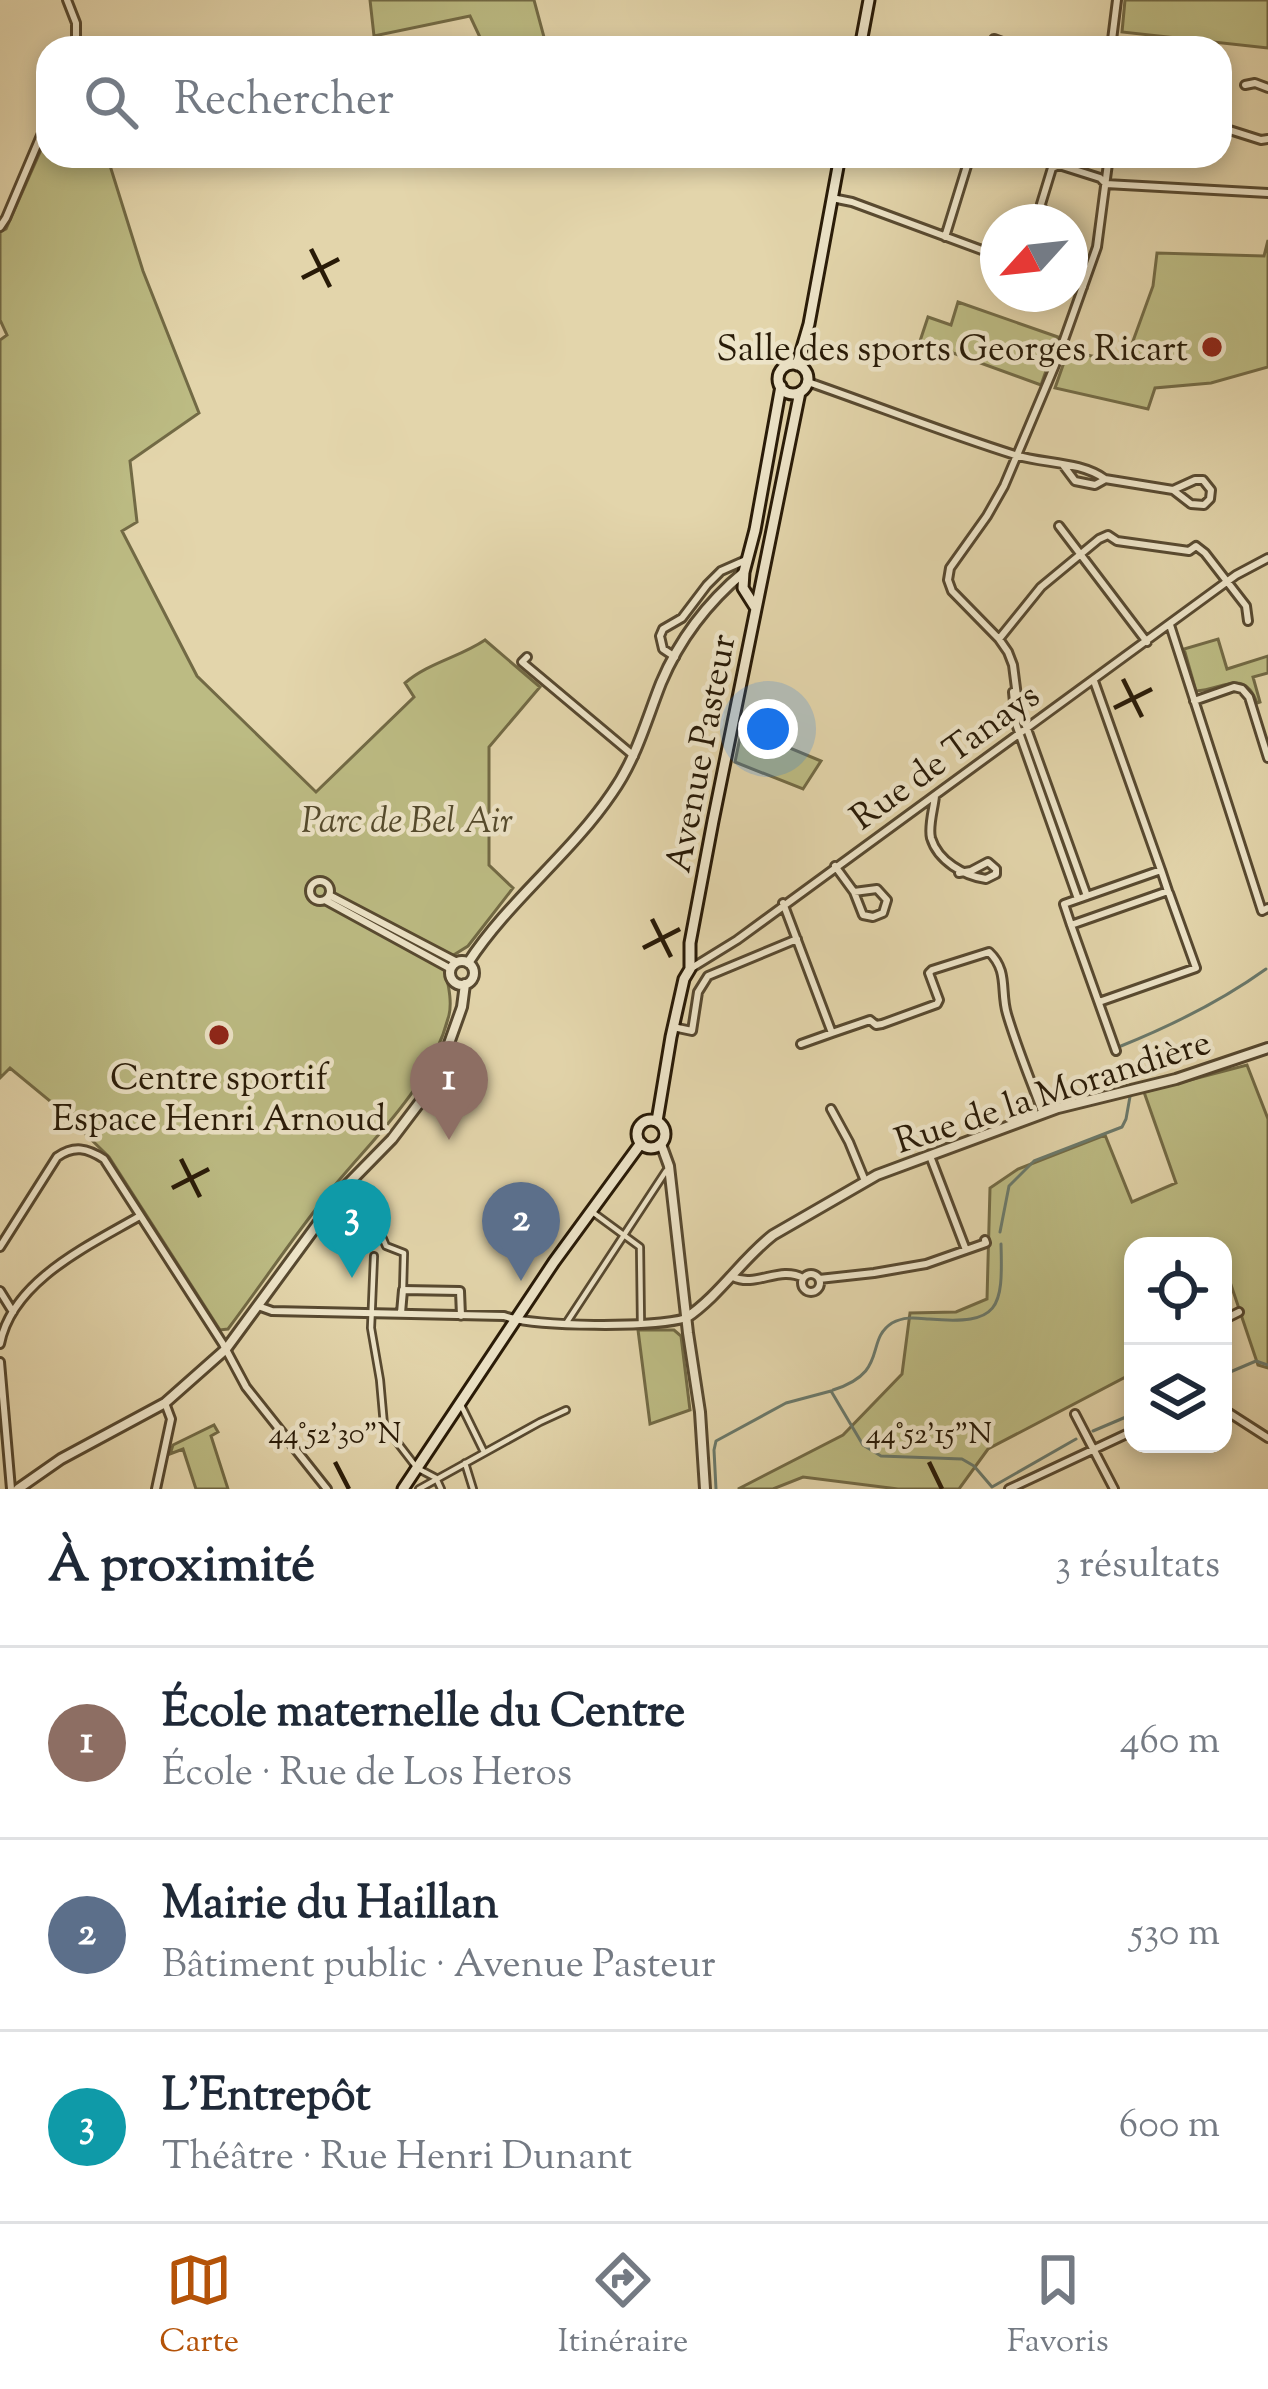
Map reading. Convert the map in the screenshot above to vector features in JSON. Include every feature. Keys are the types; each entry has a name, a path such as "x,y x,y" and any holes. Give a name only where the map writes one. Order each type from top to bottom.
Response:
{"main road":[{"path":"862,36 869,0"},
{"name":"Avenue Pasteur","path":"755,607 745,593 744,572 779,377 782,369 797,365 809,324 838,168"},
{"path":"797,365 805,370 808,382"},
{"name":"Avenue Pasteur","path":"657,1121 673,1027 690,969 690,943 755,607 800,392 808,382"},
{"path":"781,386 789,393 800,392"},
{"path":"657,1121 665,1132 661,1144 648,1148 641,1143 640,1125 657,1121"},
{"path":"403,1489 641,1143"}],"street":[{"path":"1113,36 1117,0"},
{"path":"68,1 76,36"},
{"path":"1245,85 1268,88"},
{"path":"1232,131 1268,139"},
{"path":"0,227 36,148"},
{"path":"945,237 969,168"},
{"path":"1041,204 1052,168"},
{"path":"1068,168 1106,184 1268,193"},
{"path":"1088,272 1100,236 1107,168"},
{"path":"832,198 980,250"},
{"path":"1074,312 1018,456 947,580 1008,652 1018,704 1083,898"},
{"path":"808,382 1018,456 1105,479 1173,490 1195,506 1207,502 1211,494 1207,483 1199,479 1173,490"},
{"path":"1063,465 1075,481 1095,485 1105,479"},
{"path":"1059,526 1147,642"},
{"path":"999,639 1041,586 1108,535 1117,541 1171,549 1196,547 1246,606 1248,621"},
{"path":"675,657 663,649 663,629 682,618 707,584 754,554 761,557 765,571"},
{"name":"Rue de Tanays","path":"690,969 1227,582 1268,558"},
{"path":"465,984 452,979 459,965 592,821 634,756 675,657 700,617 744,572"},
{"path":"723,590 745,593"},
{"path":"1170,625 1265,909"},
{"path":"527,657 522,662 634,756"},
{"path":"1014,677 1013,714 1019,734 1083,898"},
{"path":"1094,681 1196,968 1099,1002"},
{"path":"1194,701 1242,688 1268,758"},
{"path":"935,796 932,839 959,873 986,879 996,869 988,862 959,873"},
{"path":"836,866 863,915 883,913 887,901 877,889 854,892"},
{"path":"1116,1051 1064,904 1161,870"},
{"path":"1071,925 1168,891"},
{"path":"327,898 474,973 465,984"},
{"path":"783,903 832,1033"},
{"path":"673,1027 692,1031 698,992 708,976 797,939"},
{"path":"801,1045 871,1020 882,1024 937,1004 929,973 989,952 1005,980 1005,1009 1043,1114"},
{"path":"0,1361 14,1489 165,1402 226,1349 349,1181 392,1138 433,1080 462,1006 465,984"},
{"name":"Rue de la Morandière","path":"686,1318 773,1234 865,1181 1043,1114 1176,1079 1268,1048"},
{"path":"831,1109 865,1181"},
{"path":"661,1144 669,1166 705,1489"},
{"path":"0,1246 57,1157 67,1150 91,1150 104,1159 226,1349 245,1387 327,1489"},
{"path":"930,1156 966,1250"},
{"path":"566,1322 669,1166"},
{"path":"349,1181 373,1213 386,1246 404,1253 401,1314"},
{"path":"591,1211 640,1246 640,1324"},
{"path":"0,1345 13,1312 40,1278 140,1216"},
{"path":"803,1278 874,1274 926,1264 986,1240"},
{"path":"374,1256 371,1328 385,1425 417,1468 436,1478 441,1489"},
{"path":"733,1276 748,1283 772,1275 795,1273 803,1278"},
{"path":"803,1278 804,1288 811,1291 818,1287 819,1279"},
{"path":"404,1290 460,1292 461,1316"},
{"path":"0,1291 13,1312"},
{"path":"258,1306 272,1311 504,1316 517,1321 640,1324 686,1318"},
{"path":"1232,1316 1239,1312"},
{"path":"155,1489 171,1419 165,1402"},
{"path":"460,1403 484,1453"},
{"path":"419,1489 566,1410"},
{"path":"1075,1414 1114,1489"},
{"path":"1232,1415 1268,1438"},
{"path":"1009,1489 1124,1435"},
{"path":"465,1463 473,1489"}],"green space":[{"path":"370,0 534,0 544,36 479,36 470,16 374,36"},
{"path":"1125,0 1268,0 1268,48 1232,44 1232,36 1122,32"},
{"name":"Parc de Bel Air","path":"36,161 36,168 111,168 143,271 199,413 130,461 137,522 122,531 197,676 316,792 414,697 405,683 485,640 540,687 489,747 489,865 513,888 468,946 444,961 450,1009 428,1067 228,1329 220,1330 109,1157 10,1068 0,1078 0,340 7,335 0,320 0,232 6,229"},
{"path":"1268,240 1268,367 1211,383 1155,388 1148,409 1055,388 1068,351 1125,363 1153,286 1157,253 1264,256"},
{"path":"958,302 1058,337 1041,385 920,341 928,317 951,325"},
{"path":"1218,639 1227,669 1268,656 1268,673 1253,677 1260,702 1239,683 1196,691 1184,649"},
{"path":"742,728 821,761 803,789 735,762"},
{"path":"1247,1065 1268,1119 1268,1368 1258,1365 1232,1288 1232,1237 1124,1237 1124,1378 988,1449 959,1489 898,1489 803,1477 773,1489 738,1489 843,1435 902,1374 910,1313 956,1312 987,1299 990,1188 1018,1169 1105,1135 1132,1202 1176,1183 1144,1092"},
{"path":"638,1330 674,1330 681,1336 690,1410 650,1424"},
{"path":"214,1425 218,1432 211,1436 228,1489 196,1489 183,1449 170,1454 173,1445"}],"waterway":[{"path":"1121,1046 1196,1012 1266,969"},
{"path":"1000,1232 1009,1186 1034,1161 1122,1127 1131,1091"},
{"path":"833,1390 862,1374 892,1323 984,1315 998,1298 1001,1244"},
{"path":"1232,1371 1256,1361 1268,1365"},
{"path":"716,1489 716,1441 786,1403 831,1391 863,1445 881,1456 962,1459 992,1487 1076,1439"},
{"path":"1093,1431 1124,1418"}],"place":[{"name":"Salle des sports Georges Ricart","path":"1212,347"},
{"name":"Centre sportif Espace Henri Arnoud","path":"219,1035"},
{"name":"École maternelle du Centre","path":"449,1140"},
{"name":"L’Entrepôt","path":"352,1278"},
{"name":"Mairie du Haillan","path":"521,1281"}]}
